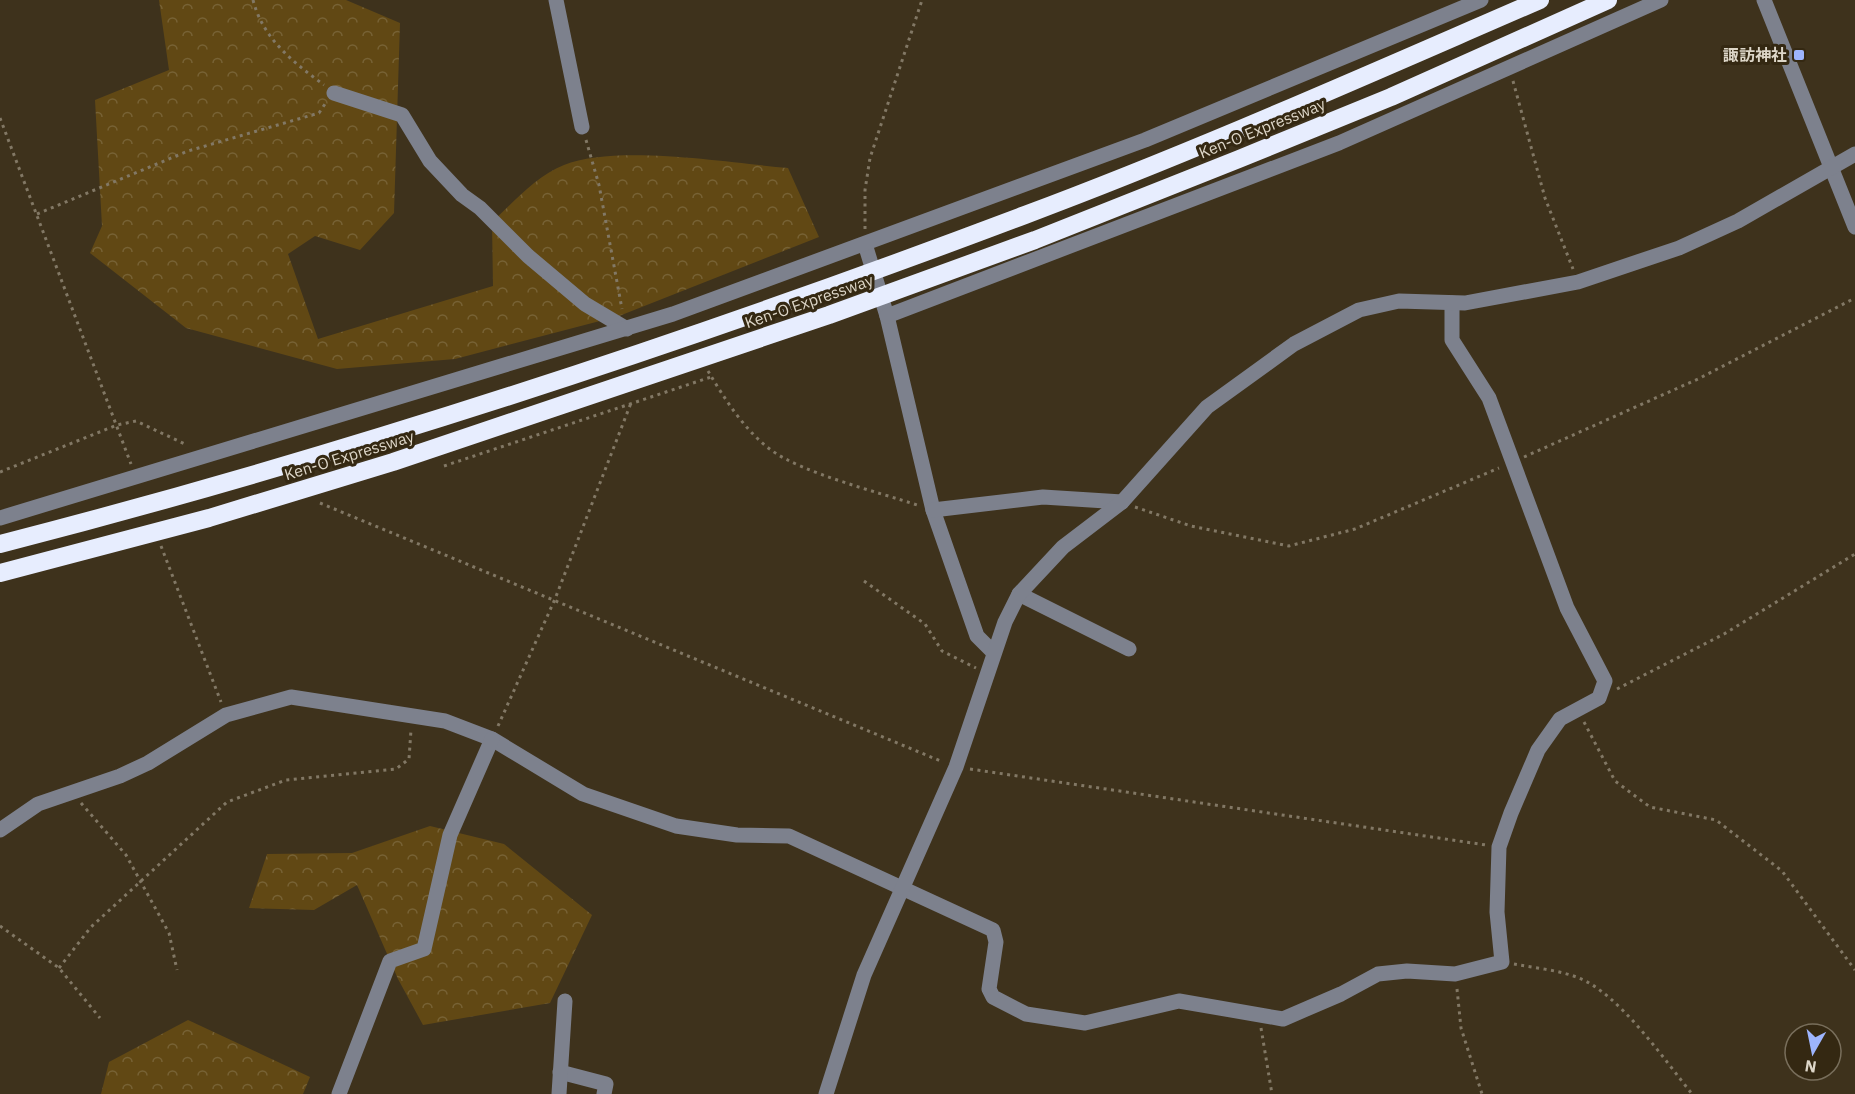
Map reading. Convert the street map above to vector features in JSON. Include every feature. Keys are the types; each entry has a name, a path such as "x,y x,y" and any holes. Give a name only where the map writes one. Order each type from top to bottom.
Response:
{"highway":[{"name":"Ken-O Expressway","path":"0,544 202,490 374,439 589,370 832,285 1025,215 1219,138 1540,0"},
{"name":"Ken-O Expressway","path":"0,573 209,518 393,462 829,315 1035,240 1239,159 1391,97 1608,0"}],"street":[{"path":"555,0 582,127"},
{"path":"0,518 627,329 1145,140 1482,0"},
{"path":"887,316 1339,143 1661,0"},
{"path":"1764,0 1855,227"},
{"path":"334,93 402,115 430,161 462,195 480,208 528,256 585,304 627,329"},
{"path":"826,1094 864,975 956,767 989,673 993,653 1019,594 1063,547 1122,502 1207,407 1294,344 1359,310 1399,301 1465,303 1578,282 1679,248 1738,221 1831,170 1855,154"},
{"path":"865,244 887,316 933,510 977,636 993,653"},
{"path":"0,830 38,804 120,776 148,763 226,715 291,697 445,721 492,739 583,795 676,826 737,836 789,836 993,930 996,942 989,989 993,997 1026,1014 1085,1023 1179,1001 1283,1019 1341,994 1378,974 1407,971 1455,974 1502,962 1497,912 1499,847 1510,813 1538,750 1560,719 1599,698 1605,681 1567,608 1490,398 1452,340 1452,303"},
{"path":"933,510 1043,497 1122,502"},
{"path":"1019,594 1129,649"},
{"path":"339,1094 390,961 424,949 450,835 492,739"},
{"path":"559,1094 565,1001"},
{"path":"560,1072 606,1084 604,1094"}],"path":[{"path":"37,214 188,151 319,113 334,93 286,57 257,16 253,0"},
{"path":"865,244 865,190 870,158 922,0"},
{"path":"1509,69 1545,198 1578,282"},
{"path":"0,118 137,478"},
{"path":"582,127 599,185 627,329"},
{"path":"705,368 746,425 771,450 802,466 933,510"},
{"path":"444,466 711,376"},
{"path":"492,739 555,599 631,403"},
{"path":"0,472 117,425 136,421 208,456"},
{"path":"320,503 956,767 1499,847"},
{"path":"158,538 226,715"},
{"path":"1599,698 1724,634 1855,554"},
{"path":"864,581 925,624 942,651 989,673"},
{"path":"1578,710 1615,781 1650,807 1716,820 1782,871 1855,970"},
{"path":"59,968 91,927 140,879 227,801 286,780 396,769 409,759 411,716"},
{"path":"72,793 126,855 169,933 177,970"},
{"path":"0,926 59,968 100,1018"},
{"path":"1502,962 1578,977 1602,991 1625,1014 1692,1094"},
{"path":"1455,974 1461,1028 1482,1094"},
{"path":"1259,1014 1272,1094"}],"green space":[{"path":"159,0 346,0 400,23 394,213 360,250 315,236 288,254 318,339 493,286 492,222 544,176 564,165 586,159 642,155 788,168 819,237 619,316 455,359 337,369 186,328 90,253 102,226 95,100 169,70"},
{"path":"430,826 504,844 592,915 550,1003 423,1025 398,979 357,885 314,910 249,908 267,854 352,853"},
{"path":"188,1020 310,1077 303,1094 101,1094 109,1062"}],"place":[{"name":"諏訪神社","path":"1799,55"}]}
